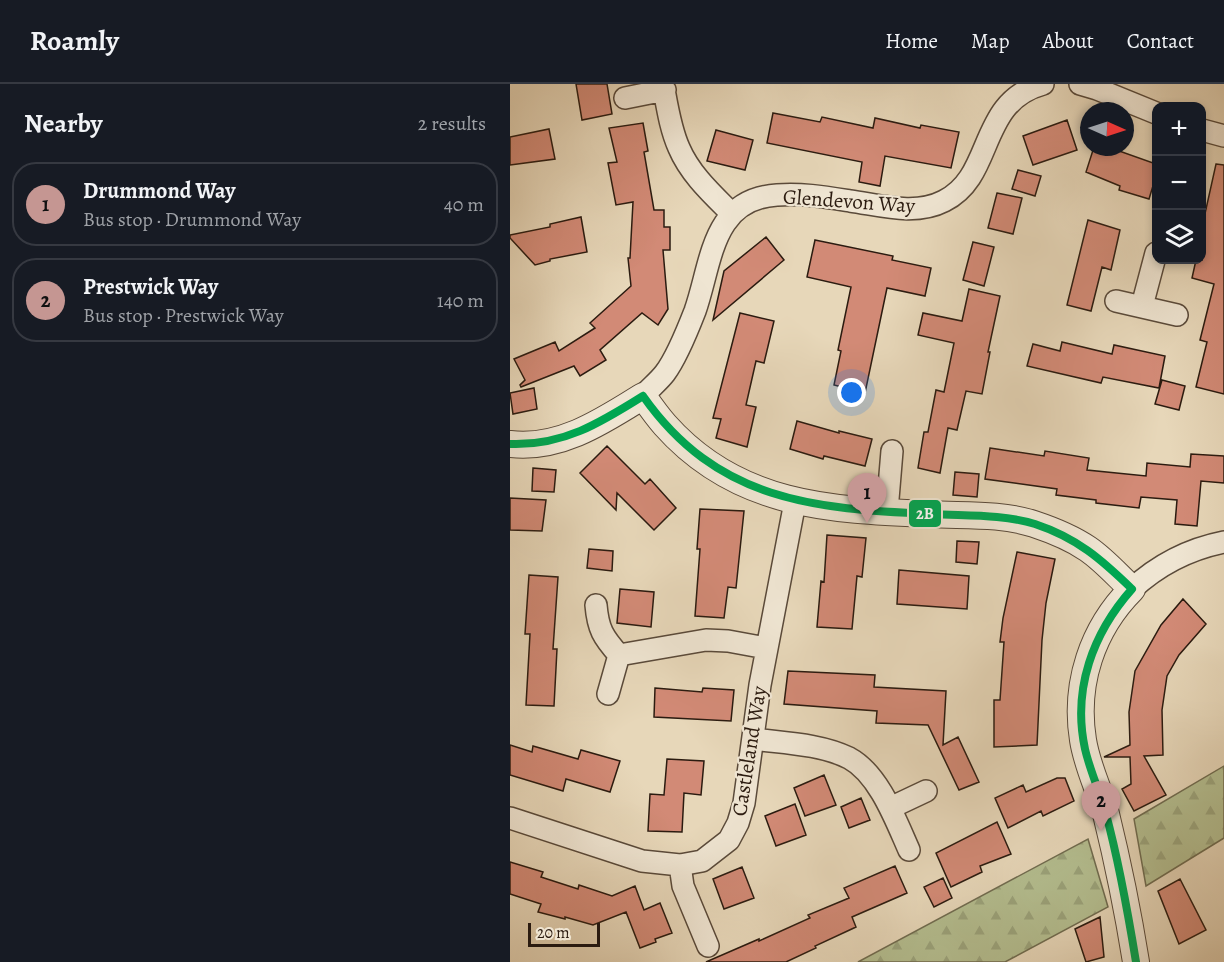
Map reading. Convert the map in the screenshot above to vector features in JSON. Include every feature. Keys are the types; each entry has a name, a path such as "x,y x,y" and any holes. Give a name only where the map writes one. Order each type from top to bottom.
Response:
{"street":[{"path":"1080,84 1097,88 1152,111"},
{"name":"Glendevon Way","path":"731,213 752,200 771,195 814,195 903,209 923,207 944,201 958,191 971,176 999,114 1014,99 1036,85"},
{"path":"510,444 542,443 569,437 594,427 643,396 665,372 682,338 695,310 718,231 731,213 698,179 679,149 664,87 626,98"},
{"path":"1206,131 1224,135"},
{"path":"1142,306 1153,264"},
{"path":"1116,300 1177,315"},
{"path":"643,396 665,425 702,460 748,486 795,502 852,509 970,515 1031,523 1088,549 1132,589"},
{"path":"887,511 892,451"},
{"name":"Castleland Way","path":"510,819 642,861 680,865 702,861 729,840 738,823 744,803 766,648 795,502"},
{"path":"1136,962 1119,866 1083,740 1081,716 1084,676 1096,639 1105,621 1132,589 1146,576 1179,557 1224,542"},
{"path":"596,605 603,636 619,655"},
{"path":"619,655 706,640 728,641 766,648"},
{"path":"608,694 619,655"},
{"path":"753,739 834,752 851,759 868,774 890,808 909,850"},
{"path":"890,808 926,791"},
{"path":"680,865 683,886 708,946"}],"green space":[{"path":"1224,766 1224,838 1146,886 1134,819"},
{"path":"1088,839 1108,907 1005,962 858,962"}],"building":[{"path":"576,84 607,84 612,114 582,120"},
{"path":"773,113 820,122 822,117 873,128 875,118 920,128 921,125 959,132 951,168 885,156 880,186 859,182 862,162 767,143"},
{"path":"1067,120 1077,150 1033,165 1023,136"},
{"path":"643,123 648,151 644,152 654,210 664,210 664,227 670,227 670,250 663,250 668,309 658,325 642,313 600,350 606,360 580,376 574,366 521,387 520,385 525,380 514,359 555,342 559,351 595,328 590,323 631,286 628,258 630,258 633,202 616,205 608,163 617,162 609,128"},
{"path":"549,129 555,159 510,165 510,137"},
{"path":"716,130 753,140 745,170 707,161"},
{"path":"1091,156 1133,156 1152,163 1152,189 1149,199 1119,190 1120,186 1086,172"},
{"path":"1216,164 1224,165 1224,394 1196,387 1207,342 1200,340 1214,284 1192,278 1195,264 1206,264 1206,209"},
{"path":"1018,170 1041,176 1035,196 1012,189"},
{"path":"997,193 1022,198 1013,234 988,228"},
{"path":"581,217 587,252 550,259 550,261 535,265 510,238 510,235 550,227 550,224"},
{"path":"1088,220 1120,230 1111,270 1102,267 1091,311 1067,305"},
{"path":"766,237 784,260 713,320 724,271"},
{"path":"815,240 893,256 892,260 931,268 925,296 887,288 865,393 834,385 841,351 838,350 851,287 807,277"},
{"path":"973,242 994,247 984,286 963,280"},
{"path":"969,289 1000,296 982,394 966,391 957,430 948,428 940,473 918,468 924,432 928,432 936,390 944,392 954,343 918,335 923,313 962,321"},
{"path":"740,313 774,321 764,363 756,361 746,405 756,407 747,447 716,438 721,419 713,418"},
{"path":"1062,342 1112,354 1114,345 1165,356 1159,388 1103,377 1101,383 1027,366 1033,344 1060,351"},
{"path":"1162,380 1185,386 1179,410 1155,404"},
{"path":"534,388 537,409 513,414 510,393"},
{"path":"797,421 839,433 839,431 872,439 865,466 824,456 823,459 790,449"},
{"path":"607,446 645,484 650,479 676,508 654,530 617,493 616,510 580,473"},
{"path":"990,448 1044,456 1045,451 1089,458 1087,470 1146,476 1147,463 1190,467 1191,454 1224,456 1224,483 1201,481 1197,526 1175,524 1177,500 1141,497 1139,508 1056,495 1057,489 985,479"},
{"path":"533,468 556,470 554,492 532,491"},
{"path":"955,472 979,474 977,497 953,495"},
{"path":"510,498 546,500 542,531 510,530"},
{"path":"700,509 744,511 736,588 728,587 724,618 695,616 700,549 697,549"},
{"path":"827,535 866,538 862,577 857,576 852,629 817,627 821,581 824,582"},
{"path":"957,541 979,542 977,564 956,562"},
{"path":"589,549 613,551 612,571 587,568"},
{"path":"1017,552 1055,559 1046,603 1042,640 1037,745 994,747 994,700 1000,700 1004,642 1000,642"},
{"path":"899,570 969,576 967,609 897,604"},
{"path":"529,575 558,577 553,649 557,649 554,706 526,705 530,634 525,634"},
{"path":"620,589 654,592 651,627 617,623"},
{"path":"1183,599 1206,624 1179,655 1167,676 1162,710 1163,755 1144,756 1166,795 1134,811 1122,789 1131,784 1130,757 1104,757 1130,745 1129,712 1135,671 1161,625"},
{"path":"788,671 875,675 874,687 946,691 943,745 958,737 979,782 959,790 928,725 876,723 877,711 784,704"},
{"path":"655,688 702,692 703,688 734,690 731,721 654,717"},
{"path":"510,745 532,752 533,746 578,759 581,750 620,761 610,792 566,779 563,791 510,775"},
{"path":"667,759 704,761 701,795 684,793 682,832 648,831 650,794 664,795"},
{"path":"824,775 836,805 805,816 794,788"},
{"path":"1057,778 1065,778 1074,801 1043,816 1041,811 1008,828 995,798 1023,785 1026,792"},
{"path":"861,798 870,820 849,828 841,807"},
{"path":"795,804 806,835 776,846 765,816"},
{"path":"997,822 1011,854 980,866 982,872 951,887 936,853"},
{"path":"510,862 543,872 541,877 578,889 579,885 612,896 635,886 644,910 660,903 672,933 640,948 626,912 593,925 538,912 541,904 510,894"},
{"path":"895,866 907,893 852,917 856,927 815,946 816,948 786,962 706,962 810,918 808,915 849,898 844,888"},
{"path":"742,867 754,898 724,909 713,879"},
{"path":"943,878 952,898 934,907 924,887"},
{"path":"1180,879 1206,930 1179,944 1158,891"},
{"path":"1100,917 1104,957 1086,962 1075,929"}],"transit line":[{"name":"2B","path":"643,396 672,431 703,458 736,478 771,492 808,502 847,508 997,517 1035,524 1064,536 1088,550 1132,589"},
{"name":"2B","path":"510,444 529,444 564,437 596,424 643,396"},
{"name":"2B","path":"1132,589 1106,624 1097,643 1089,663 1081,705 1085,749 1111,832 1136,962"}],"place":[{"name":"Drummond Way","path":"867,523"},
{"name":"Prestwick Way","path":"1101,831"}]}
